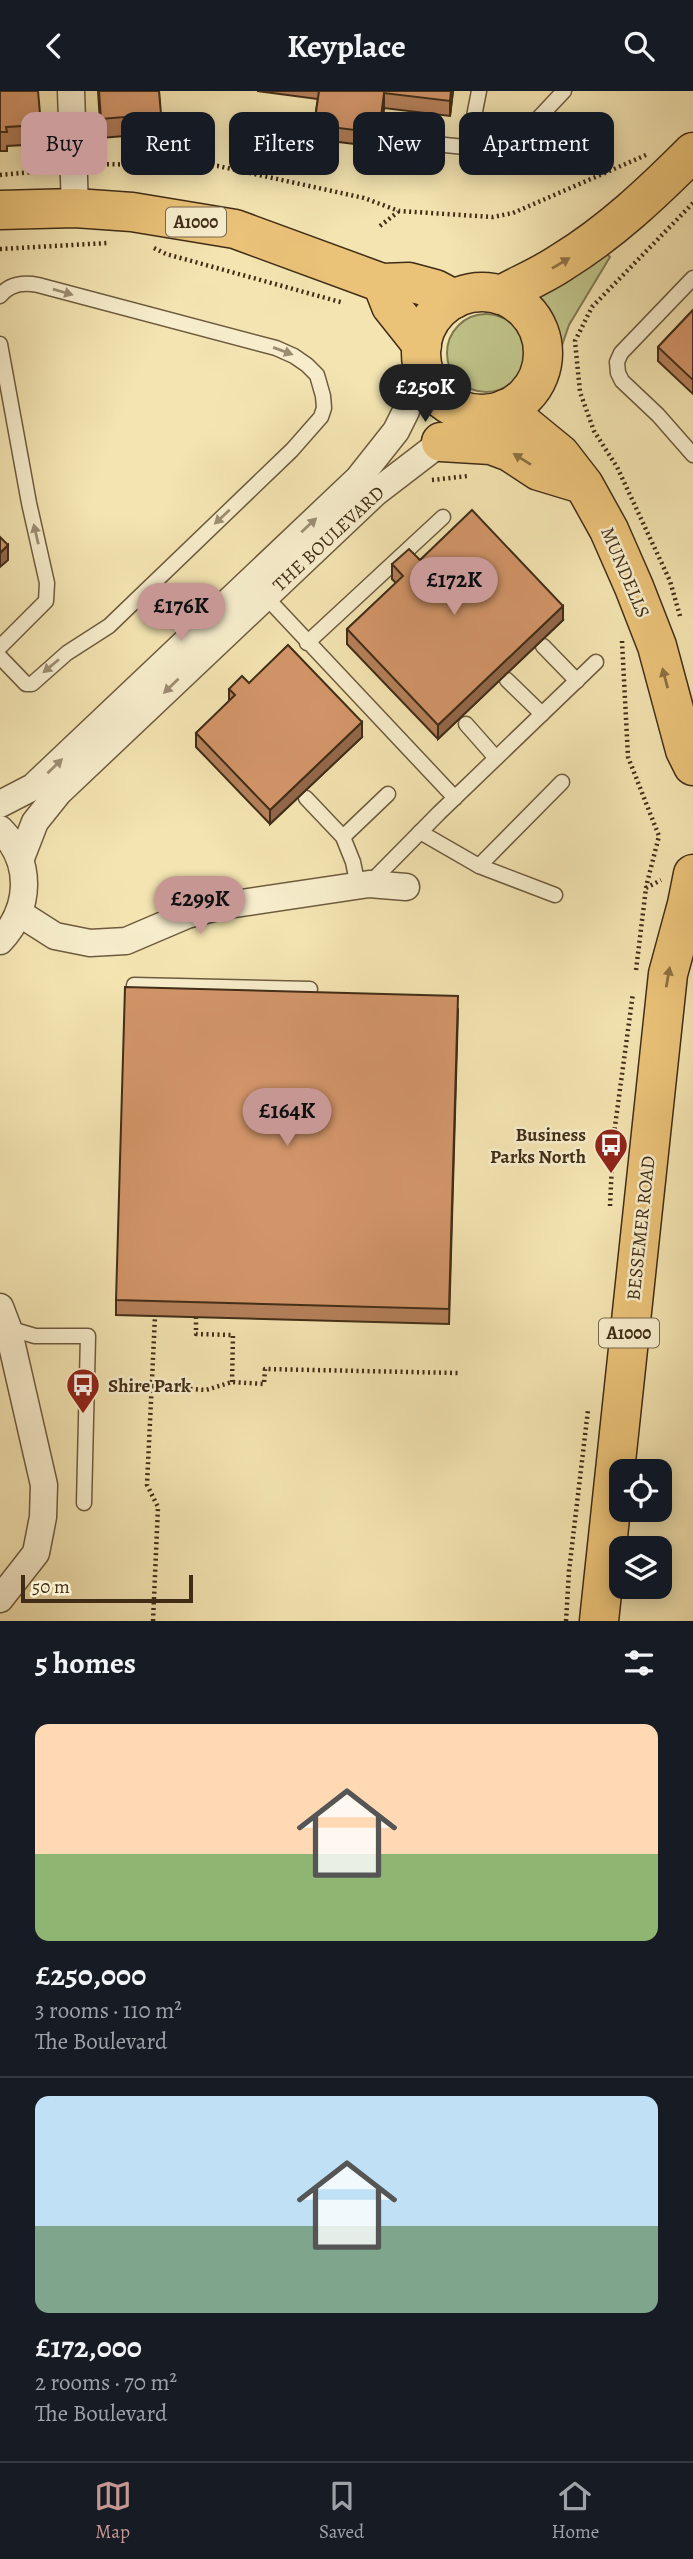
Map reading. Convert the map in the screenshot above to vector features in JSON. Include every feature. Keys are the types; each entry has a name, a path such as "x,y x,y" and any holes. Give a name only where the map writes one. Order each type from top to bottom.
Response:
{"main road":[{"path":"501,295 561,263 589,244 652,193 693,152"},
{"name":"A1000","path":"0,210 75,208 132,212 235,229 382,283 409,282 435,289 454,299"},
{"path":"382,283 391,306 423,359 432,390 458,409 492,412 521,399 536,382 543,366 544,349 535,320 524,306 501,295 484,291 469,292 440,309 429,322 423,359"},
{"name":"MUNDELLS","path":"492,412 560,454 584,485 609,530 635,587 657,646 685,750 693,766"},
{"path":"441,442 491,445 510,452 540,471 584,485"},
{"name":"BESSEMER ROAD","path":"599,1621 643,1046 668,974 693,874"},
{"path":"643,1046 693,1005"}],"street":[{"path":"71,91 71,112"},
{"path":"73,175 75,208"},
{"name":"THE BOULEVARD","path":"0,804 33,787 358,479 396,431 406,411 423,359"},
{"name":"THE BOULEVARD","path":"21,858 35,822 59,792 265,596 375,493 441,442 492,412"},
{"path":"0,829 10,838 21,858 26,879 24,902 0,941"},
{"path":"19,913 55,936 90,943 126,941 187,915 221,905 364,885 406,887"},
{"path":"0,1599 36,1553 43,1517 44,1485 4,1317"}],"lane":[{"path":"475,112 479,91"},
{"path":"544,112 564,91"},
{"path":"693,278 621,353 617,362 622,381 658,415 693,455"},
{"path":"0,296 18,284 38,285 276,348 294,356 317,375 324,408 314,428 109,626 67,653 32,684 26,684 0,657"},
{"path":"0,344 29,503 47,583 46,601 0,647"},
{"path":"307,643 443,517"},
{"path":"265,596 454,798"},
{"path":"542,646 577,681"},
{"path":"306,799 343,837 364,885 596,662"},
{"path":"507,680 542,715"},
{"path":"466,724 496,758"},
{"path":"479,866 562,782"},
{"path":"343,837 388,795"},
{"path":"420,832 479,866 555,895"},
{"path":"134,985 310,989"},
{"path":"4,1317 35,1336 88,1336 84,1503"}],"path":[{"path":"107,165 218,166 364,198 399,211 493,217 513,213 653,152"},
{"path":"0,174 21,173"},
{"path":"681,618 670,582 617,467 594,431 580,392 575,341 592,307 693,203"},
{"path":"380,226 399,211"},
{"path":"0,249 111,243"},
{"path":"425,481 476,475"},
{"path":"621,637 628,757 659,836 646,888"},
{"path":"610,1208 613,1141 643,1046"},
{"path":"153,1621 158,1507 147,1485 155,1316"},
{"path":"196,1317 196,1334 233,1335 232,1382"},
{"path":"152,1386 206,1390 232,1382 264,1384 265,1369 458,1373"},
{"path":"566,1621 569,1571 589,1406"}],"green space":[{"path":"606,253 610,257 569,325 559,354 557,332 539,296"},
{"path":"486,314 501,317 514,325 522,338 525,353 522,368 514,381 501,389 486,392 471,389 458,381 450,368 447,353 450,338 458,325 471,317"}],"building":[{"path":"0,91 38,91 40,112 21,112 21,126 6,127 7,132 0,132"},
{"path":"99,91 159,91 161,112 121,112 121,117 107,118 107,112 100,112"},
{"path":"319,91 451,91 450,101 384,93 382,112 353,112 353,130 339,128 339,112 316,112"},
{"path":"693,310 693,380 658,347"},
{"path":"472,510 563,606 438,725 347,629 403,576 392,564 409,549 420,560"},
{"path":"0,537 8,545 0,553"},
{"path":"288,645 362,722 270,810 196,733 235,695 229,689 242,676 249,683"},
{"path":"125,987 458,996 449,1309 116,1300"}],"place":[{"name":"Business Parks North","path":"611,1175"},
{"name":"Shire Park","path":"83,1415"}]}
